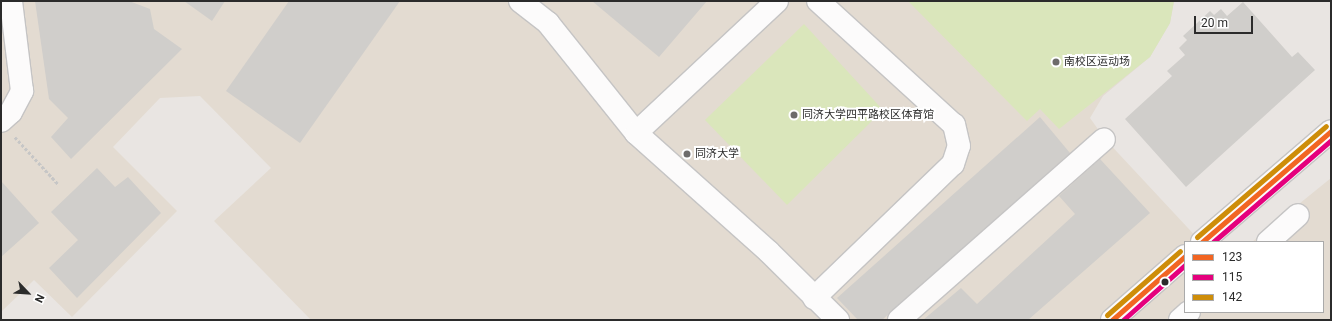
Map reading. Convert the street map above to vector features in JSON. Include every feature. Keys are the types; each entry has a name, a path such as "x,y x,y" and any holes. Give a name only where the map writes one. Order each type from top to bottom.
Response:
{"street":[{"path":"6,127 11,112 22,91 11,1"},
{"path":"520,1 548,23 636,133 769,252 838,320"},
{"path":"636,133 777,1"},
{"path":"814,298 953,164 959,146 954,124 818,1"},
{"path":"1203,241 1331,131"},
{"path":"899,320 1104,139"},
{"path":"1269,241 1298,215"},
{"path":"1112,320 1184,257"},
{"path":"1180,320 1189,313"}],"path":[{"path":"6,127 59,185"}],"shaded area":[{"name":"同济大学","path":"1,1 1174,1 1170,23 1150,57 1103,96 1090,118 1105,139 1200,241 1184,241 1184,313 1324,313 1324,241 1253,241 1331,178 1331,320 311,320 214,221 271,168 200,96 160,98 113,147 177,211 72,317 34,280 1,312"}],"green space":[{"name":"南校区运动场","path":"908,1 1174,1 1170,23 1150,57 1059,129 1040,109 1027,121"},
{"name":"同济大学四平路校区体育馆","path":"804,24 883,110 787,205 705,120"}],"building":[{"path":"35,1 129,1 150,9 154,29 182,49 71,159 51,137 68,118 49,99"},
{"path":"184,1 225,1 212,21"},
{"path":"289,1 400,1 300,143 226,91"},
{"path":"592,1 707,1 659,57"},
{"path":"1243,2 1292,57 1298,52 1315,70 1186,187 1125,119 1172,76 1167,71 1185,55 1179,48 1187,40 1183,36 1210,11 1214,15 1221,9 1227,16"},
{"path":"1040,117 1070,153 882,320 858,320 837,298"},
{"path":"1100,159 1150,213 1028,320 923,320 961,288 977,304 1075,214 1059,196"},
{"path":"97,168 115,187 128,177 161,213 77,298 49,268 78,240 51,212"},
{"path":"1,181 39,223 1,257"}],"transit line":[{"name":"142","path":"1197,237 1326,126"},
{"name":"123","path":"1203,241 1331,131"},
{"name":"115","path":"1214,241 1331,140"},
{"name":"142","path":"1107,315 1180,251"},
{"name":"123","path":"1112,320 1184,257"},
{"name":"115","path":"1123,320 1184,266"}],"place":[{"name":"南校区运动场","path":"1056,62"},
{"name":"同济大学四平路校区体育馆","path":"794,115"},
{"name":"同济大学","path":"687,154"}]}
